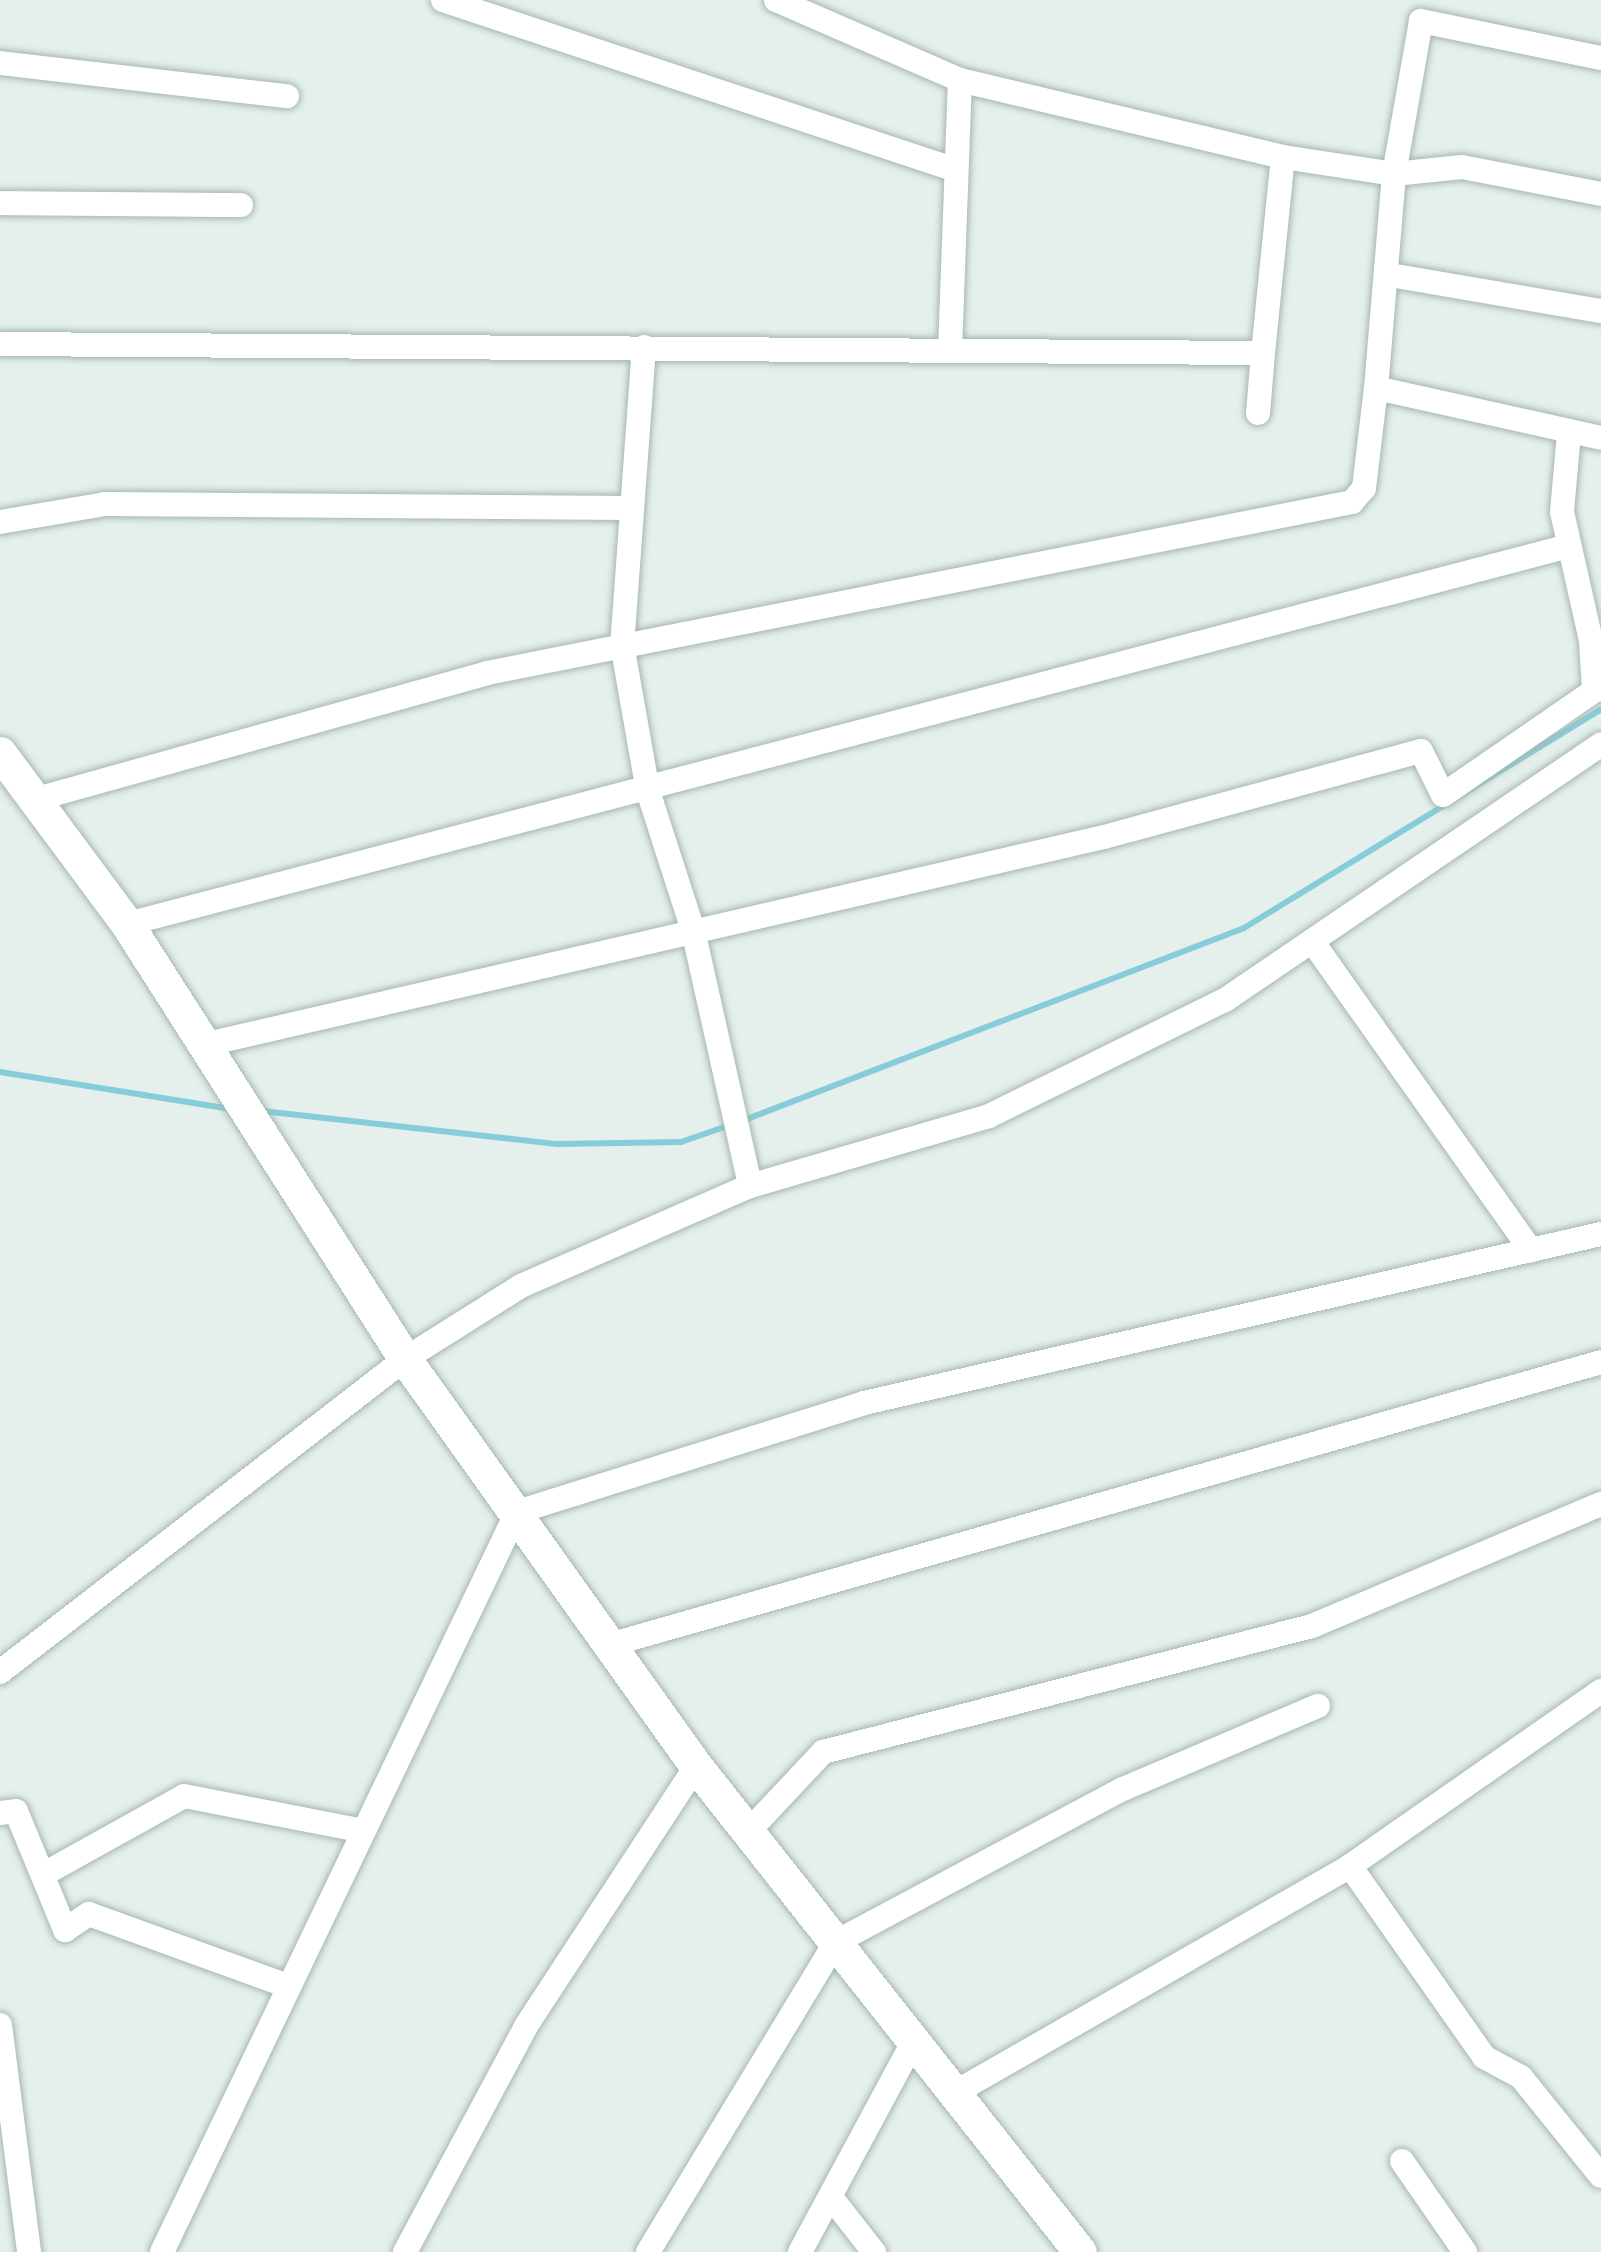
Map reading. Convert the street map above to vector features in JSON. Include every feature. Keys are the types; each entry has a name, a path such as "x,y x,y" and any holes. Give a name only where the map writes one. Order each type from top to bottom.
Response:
{"street":[{"path":"443,0 950,168"},
{"path":"776,0 960,80 1283,157 1394,174 1462,167 1601,194"},
{"path":"33,800 622,644 1352,502 1364,488 1390,275 1394,174 1421,21 1601,58"},
{"path":"0,63 287,96"},
{"path":"950,351 950,168 960,80"},
{"path":"1258,413 1283,157"},
{"path":"0,203 242,205"},
{"path":"1390,275 1601,310"},
{"path":"0,344 1263,353"},
{"path":"644,346 622,644 648,791 693,930 750,1186"},
{"path":"1376,388 1601,438"},
{"path":"1569,433 1564,499 1569,546 1601,686"},
{"path":"0,522 105,504 632,508"},
{"path":"127,924 1569,546"},
{"path":"203,1045 1420,751 1443,794 1594,692 1591,640"},
{"path":"0,1672 405,1360 521,1286 750,1186 989,1116 1225,1000 1601,744"},
{"path":"0,753 127,924 405,1360 616,1643 696,1766 1080,2252"},
{"path":"1312,941 1531,1250"},
{"path":"162,2252 282,1984 517,1512 864,1403 1601,1234"},
{"path":"616,1643 1601,1361"},
{"path":"747,1833 823,1751 1312,1626 1601,1504"},
{"path":"956,2092 1350,1866 1601,1691"},
{"path":"648,2252 836,1942 1124,1789 1318,1706"},
{"path":"405,2252 526,2026 696,1766"},
{"path":"44,1874 184,1796 358,1830"},
{"path":"5,1816 44,1874 65,1930 89,1914 282,1984"},
{"path":"1350,1866 1484,2056 1521,2077 1601,2176"},
{"path":"0,2025 29,2252"},
{"path":"800,2252 834,2201 913,2042"},
{"path":"1402,2161 1465,2252"},
{"path":"834,2201 874,2252"}],"waterway":[{"path":"742,1121 1244,928 1601,709"},
{"path":"0,1072 231,1109"},
{"path":"262,1111 557,1144 681,1142 730,1125"}]}
